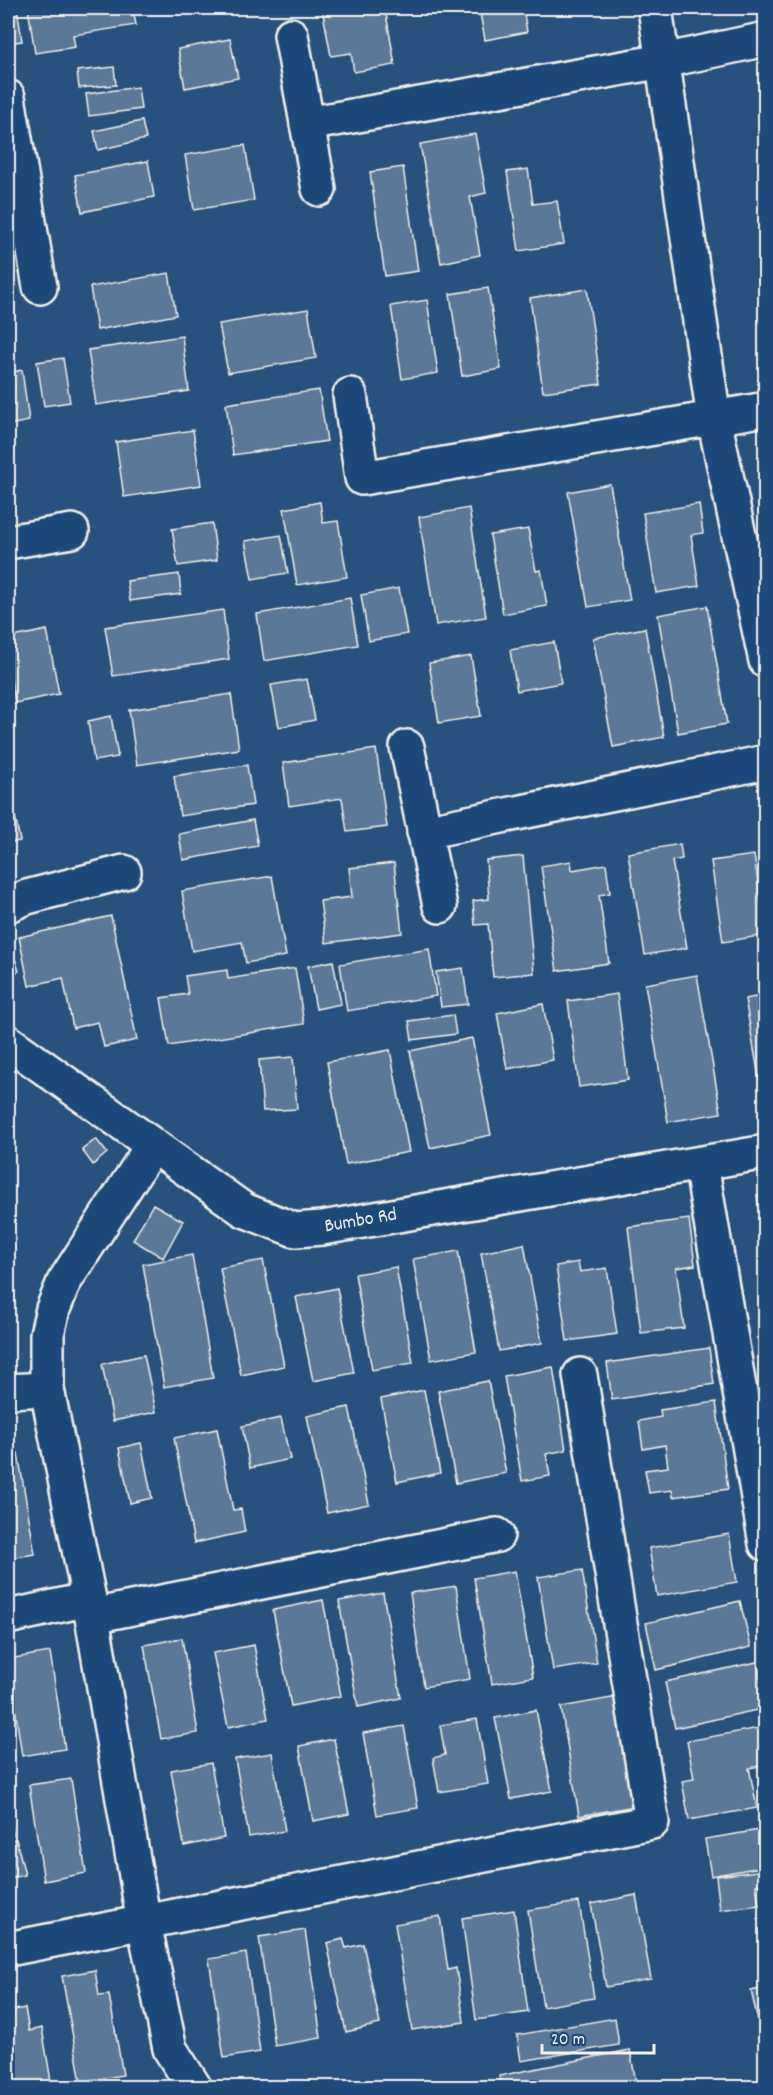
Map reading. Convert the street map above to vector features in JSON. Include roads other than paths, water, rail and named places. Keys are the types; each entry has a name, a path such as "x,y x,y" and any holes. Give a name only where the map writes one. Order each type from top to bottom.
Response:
{"street":[{"path":"655,8 714,419 765,661"},
{"path":"291,36 319,189"},
{"path":"307,124 663,61 765,39"},
{"path":"8,97 14,172 40,287"},
{"path":"350,395 362,478 765,409"},
{"path":"8,542 72,531"},
{"path":"407,747 440,906"},
{"path":"424,832 765,762"},
{"path":"8,905 27,897 124,872"},
{"name":"Bumbo Rd","path":"8,1042 244,1210 295,1230 322,1228 765,1152"},
{"path":"152,1146 64,1282 53,1309 47,1334 46,1389 90,1608 144,1923 170,2049 195,2088"},
{"path":"701,1164 765,1544"},
{"path":"8,1949 652,1822 580,1375"},
{"path":"8,1391 46,1389"},
{"path":"8,1617 90,1608 497,1535"}]}
